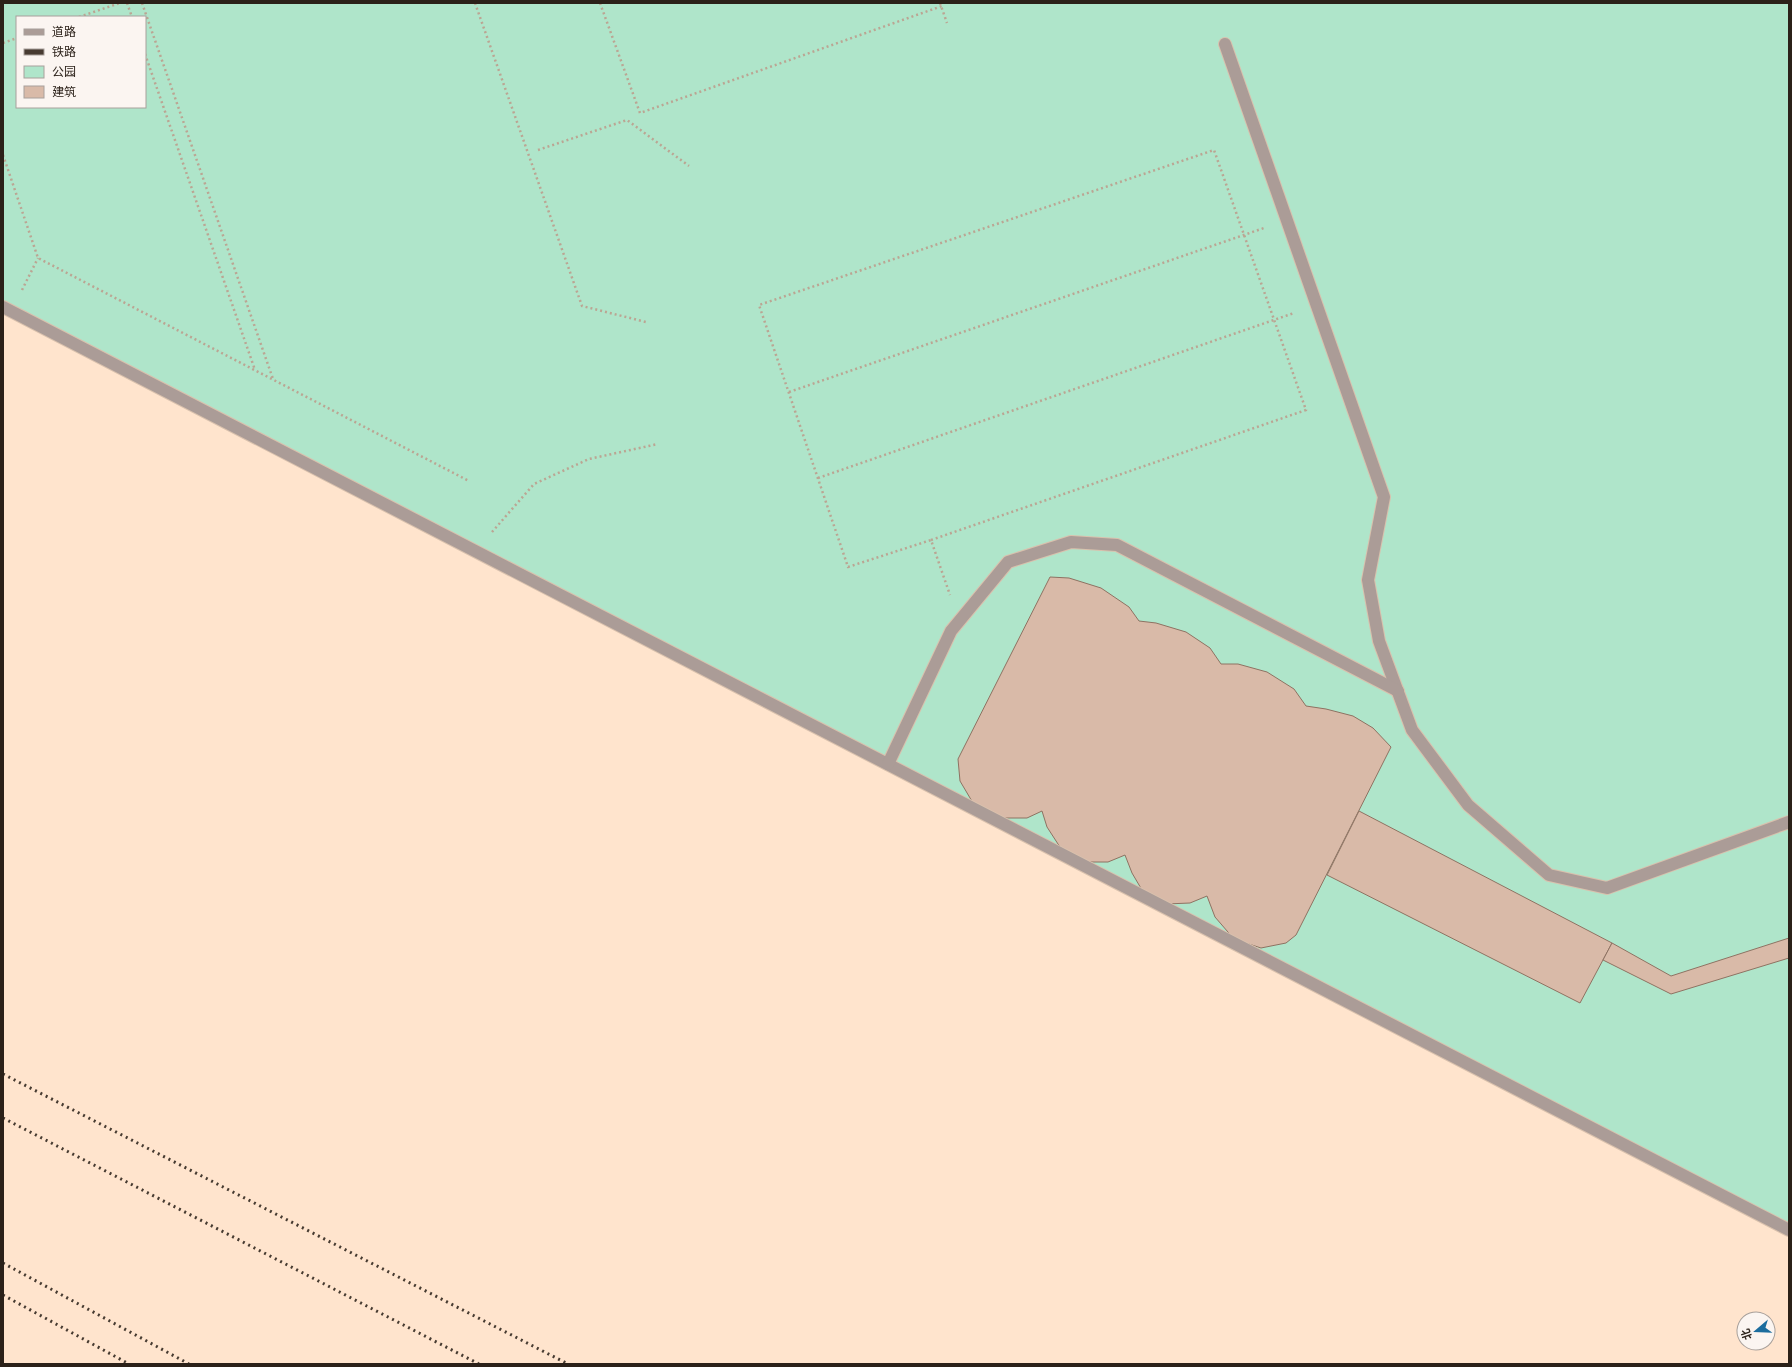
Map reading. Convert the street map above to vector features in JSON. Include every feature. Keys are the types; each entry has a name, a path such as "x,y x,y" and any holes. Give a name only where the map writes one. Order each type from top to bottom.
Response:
{"lane":[{"path":"1225,44 1384,497 1368,580 1379,641 1412,730 1468,805 1549,875 1607,888 1789,822"},
{"path":"7,309 1789,1230"},
{"path":"888,764 951,631 1008,562 1071,542 1117,544 1398,691"}],"path":[{"path":"82,16 120,3"},
{"path":"127,3 132,16"},
{"path":"142,3 273,379"},
{"path":"475,3 582,306 646,322"},
{"path":"600,3 640,113 941,5 947,23"},
{"path":"3,43 16,38"},
{"path":"146,57 255,370"},
{"path":"538,150 627,120 689,166"},
{"path":"1214,150 1244,235 1306,410 931,540 848,567 759,305 1214,150"},
{"path":"3,155 38,258 469,481"},
{"path":"789,392 1287,219"},
{"path":"7,309 38,258"},
{"path":"818,478 1317,305"},
{"path":"476,551 534,484 589,458 658,444"},
{"path":"931,540 959,622"}],"green space":[{"path":"3,3 1789,3 1789,1230 3,307"}],"building":[{"path":"1050,577 1069,578 1101,588 1129,607 1139,621 1156,623 1186,632 1210,648 1221,664 1238,664 1267,672 1294,689 1306,706 1326,709 1353,716 1373,728 1391,747 1296,935 1286,943 1261,948 1234,939 1215,917 1207,896 1190,903 1166,904 1142,890 1132,873 1125,855 1108,862 1083,862 1070,856 1058,844 1047,827 1042,811 1027,818 999,818 973,803 960,781 958,759"},
{"path":"1359,811 1612,943 1580,1003 1327,875"},
{"path":"1789,938 1789,958 1671,994 1603,960 1612,943 1671,976"}],"railway":[{"path":"3,1074 568,1364"},
{"path":"3,1118 479,1364"},
{"path":"3,1263 189,1364"},
{"path":"3,1295 129,1364"}]}
